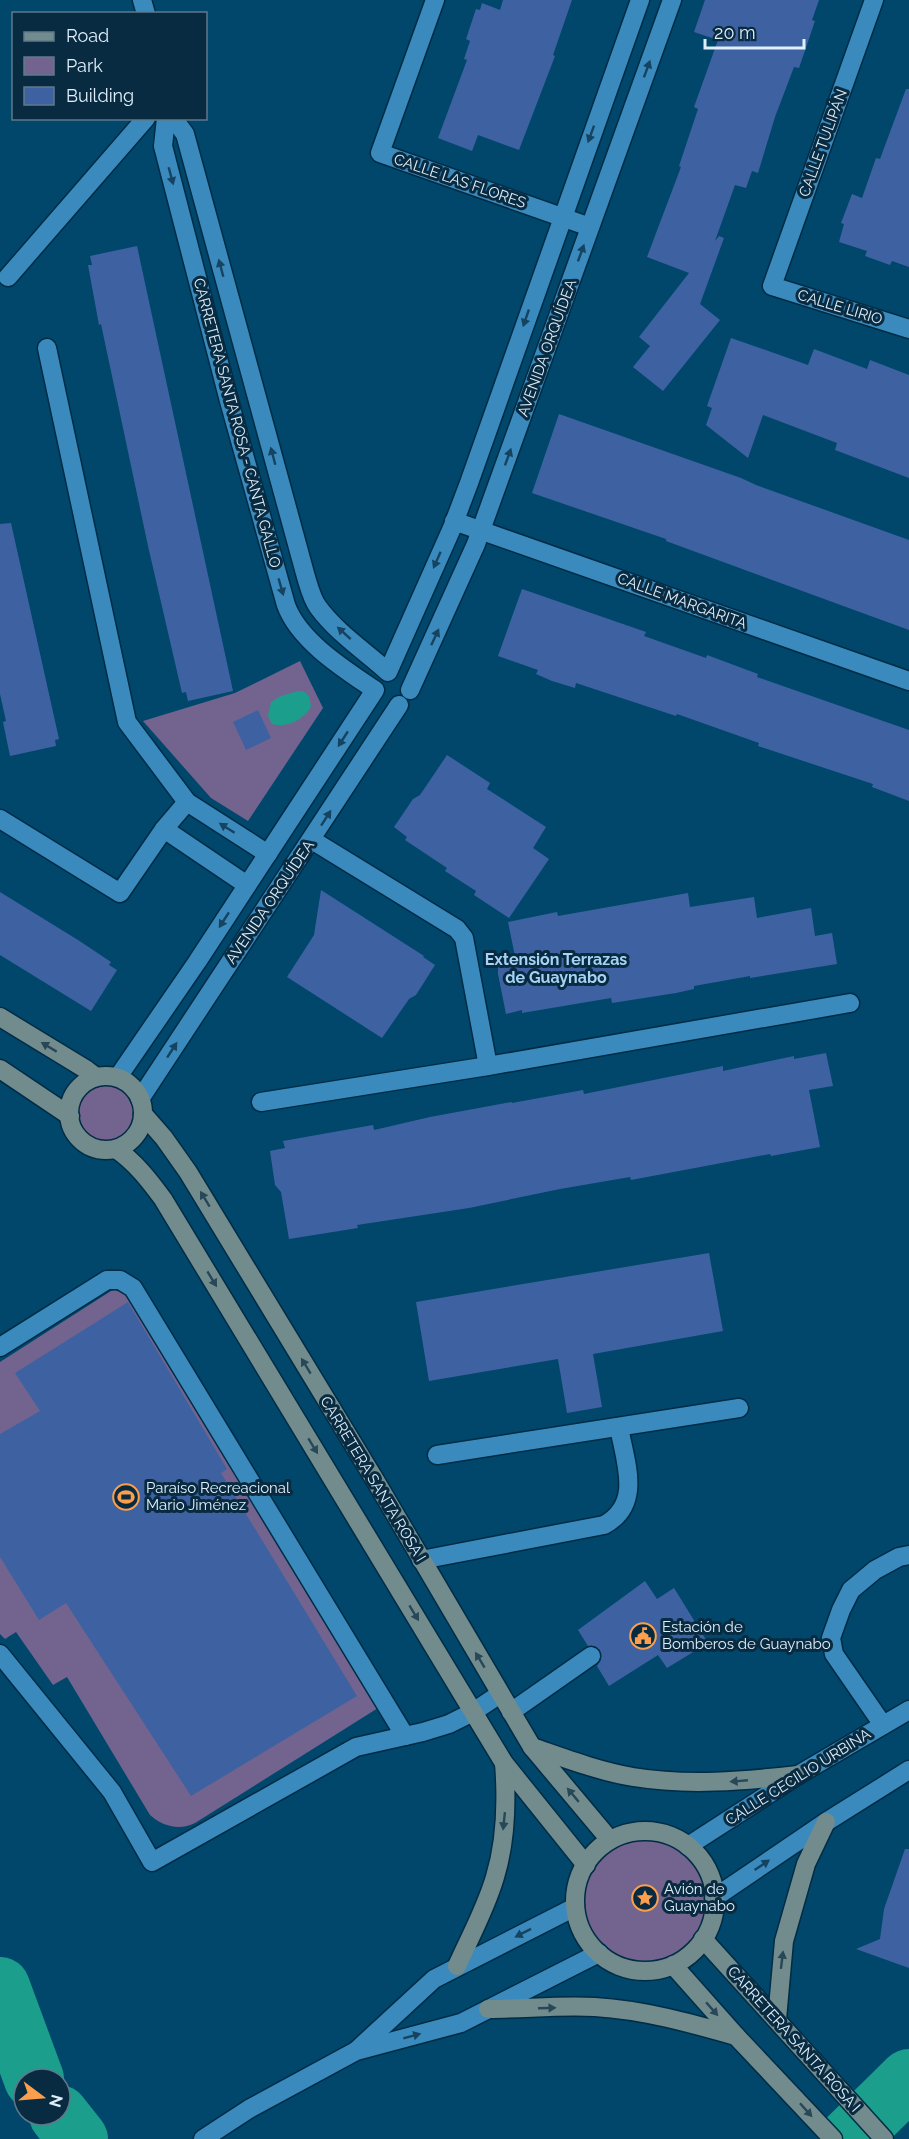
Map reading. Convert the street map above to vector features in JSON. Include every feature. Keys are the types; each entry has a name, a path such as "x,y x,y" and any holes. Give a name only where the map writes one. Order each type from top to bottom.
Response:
{"street":[{"name":"CALLE LAS FLORES","path":"435,0 380,153 590,227"},
{"name":"AVENIDA ORQUÍDEA","path":"387,672 454,521 640,0"},
{"name":"AVENIDA ORQUÍDEA","path":"141,1106 405,697 482,530 672,0"},
{"name":"CALLE TULIPÁN","path":"772,286 874,0"},
{"path":"8,278 144,120"},
{"name":"CARRETERA SANTA ROSA - CANTA GALLO","path":"166,120 163,146 229,401 291,620 310,640 349,673 375,690"},
{"name":"CARRETERA SANTA ROSA - CANTA GALLO","path":"174,120 185,134 306,577 314,599 318,607 340,632 387,672"},
{"name":"CALLE LIRIO","path":"772,286 909,329"},
{"path":"46,348 127,722 187,802 268,854"},
{"name":"CALLE MARGARITA","path":"454,521 909,681"},
{"path":"387,672 401,674 408,681 405,697 390,707 381,703 375,690 376,681 387,672"},
{"name":"AVENIDA ORQUÍDEA","path":"118,1077 375,690"},
{"path":"0,819 120,893 164,829 187,802"},
{"path":"164,829 247,885"},
{"path":"312,840 461,933 464,938 488,1066"},
{"path":"261,1102 488,1066 850,1003"},
{"path":"0,1017 96,1077"},
{"path":"0,1069 70,1116"},
{"path":"96,1077 118,1077 130,1085 141,1106 141,1124 134,1137 116,1149 102,1149 88,1145 73,1129 69,1108 74,1094 84,1083 96,1077"},
{"name":"CARRETERA SANTA ROSA I","path":"141,1106 188,1172 532,1747 610,1840"},
{"path":"116,1149 129,1158 164,1199 504,1763 585,1865"},
{"path":"0,1347 107,1280 120,1280 133,1288 405,1736"},
{"path":"437,1455 740,1408"},
{"path":"421,1560 604,1525 614,1520 627,1498 629,1485 619,1426"},
{"path":"883,1725 834,1654 831,1638 851,1590 875,1570 899,1557 909,1555"},
{"path":"0,1654 112,1792 152,1862 356,1747 448,1724 473,1712 500,1694"},
{"path":"511,1712 591,1656"},
{"name":"CALLE CECILIO URBINA","path":"688,1846 798,1775 909,1710"},
{"path":"532,1747 612,1772 657,1779 727,1782 798,1775"},
{"path":"456,1966 483,1909 495,1877 505,1814 504,1763"},
{"path":"714,1898 825,1822 909,1770"},
{"path":"777,2019 784,1941 806,1864 825,1822"},
{"path":"648,1831 662,1833 688,1846 704,1863 714,1898 713,1914 703,1939 695,1949 673,1965 648,1971 634,1970 615,1964 598,1953 583,1933 575,1907 578,1881 590,1857 610,1840 622,1835 648,1831"},
{"path":"356,2051 434,1978 575,1907"},
{"name":"CARRETERA SANTA ROSA I","path":"703,1939 884,2139"},
{"path":"203,2139 249,2109 356,2051 461,2023 598,1953"},
{"path":"673,1965 833,2139"},
{"path":"488,2009 593,2007 620,2009 675,2019 736,2036"}],"green space":[{"path":"300,661 323,708 248,821 211,798 143,721 235,693"},
{"path":"106,1083 123,1088 131,1096 136,1113 131,1130 123,1138 106,1143 89,1138 81,1130 76,1113 81,1096 89,1088"},
{"name":"Paraíso Recreacional Mario Jiménez","path":"115,1290 129,1298 378,1708 195,1823 183,1827 165,1824 150,1815 67,1677 53,1685 16,1632 5,1639 0,1634 0,1362"},
{"path":"644,1839 668,1844 679,1849 688,1857 696,1866 701,1877 706,1901 701,1925 696,1936 688,1945 679,1953 668,1958 644,1963 620,1958 609,1953 600,1945 592,1936 587,1925 582,1901 587,1877 592,1866 600,1857 609,1849 620,1844"}],"shaded area":[{"path":"303,691 309,696 311,706 309,710 292,723 272,724 268,716 271,702"}],"building":[{"path":"503,0 572,0 553,55 555,56 519,150 478,135 472,151 438,138 467,60 464,59 470,41 466,39 476,9 480,10 482,3 500,10"},
{"path":"705,0 819,0 812,20 815,21 799,68 794,67 775,117 758,173 752,171 746,188 735,185 715,241 719,236 724,238 700,304 720,320 663,391 633,367 650,346 639,337 689,273 647,257 681,167 679,166 698,109 694,107 718,40 694,32"},
{"path":"906,89 909,89 909,267 892,261 890,265 865,256 867,251 839,242 844,224 841,223 852,194 862,198 876,158 880,159"},
{"path":"137,246 233,691 188,701 186,692 182,693 148,546 88,265 92,265 90,256"},
{"path":"731,338 808,365 814,349 867,369 870,360 909,375 909,478 835,450 837,443 763,415 748,458 706,425 712,408 707,406"},
{"path":"559,414 909,540 909,630 666,541 666,539 532,493"},
{"path":"11,523 59,739 55,740 56,746 10,756 0,694 0,524"},
{"path":"522,589 646,632 644,636 706,658 707,655 758,674 757,677 909,730 909,801 872,787 873,784 758,746 759,743 677,714 676,716 576,683 575,688 552,681 536,674 538,670 498,656"},
{"path":"258,710 271,738 246,750 233,722"},
{"path":"447,755 490,783 487,789 546,827 533,848 549,859 509,918 474,895 476,891 445,871 447,868 405,840 407,837 394,827 413,799 420,795"},
{"path":"321,890 435,965 416,995 409,999 382,1038 287,977 314,935"},
{"path":"0,892 111,962 109,965 117,970 91,1011 0,955"},
{"path":"688,893 690,907 754,897 757,918 811,908 815,936 832,933 837,964 750,978 750,976 694,986 694,989 676,993 612,1003 611,998 506,1014 498,974 498,959 516,961 508,922 557,912 558,916"},
{"path":"826,1053 833,1086 809,1090 820,1147 631,1180 630,1177 560,1189 469,1208 357,1225 358,1228 289,1239 281,1192 275,1185 270,1151 285,1148 283,1141 373,1125 374,1130 430,1117 583,1090 584,1094 723,1066 723,1071 794,1056 794,1059"},
{"path":"709,1253 723,1331 593,1354 602,1407 567,1413 558,1359 429,1381 416,1302"},
{"name":"Paraíso Recreacional Mario Jiménez","path":"128,1302 227,1469 221,1473 357,1696 191,1796 66,1603 39,1620 0,1557 0,1434 40,1411 15,1373"},
{"name":"Estación de Bomberos de Guaynabo","path":"645,1581 657,1599 674,1588 708,1643 667,1668 658,1655 609,1686 597,1666 601,1660 600,1650 595,1646 588,1646 578,1630"},
{"path":"905,1849 909,1849 909,1968 856,1949 880,1939 884,1909"}],"waterway":[{"path":"0,1987 30,2067"},
{"path":"848,2139 909,2079"},
{"path":"68,2127 78,2139"}],"place":[{"name":"Paraíso Recreacional Mario Jiménez","path":"126,1497"},
{"name":"Estación de Bomberos de Guaynabo","path":"643,1636"},
{"name":"Avión de Guaynabo","path":"645,1898"}],"district":[{"name":"Extensión Terrazas de Guaynabo","path":"556,968"}]}
